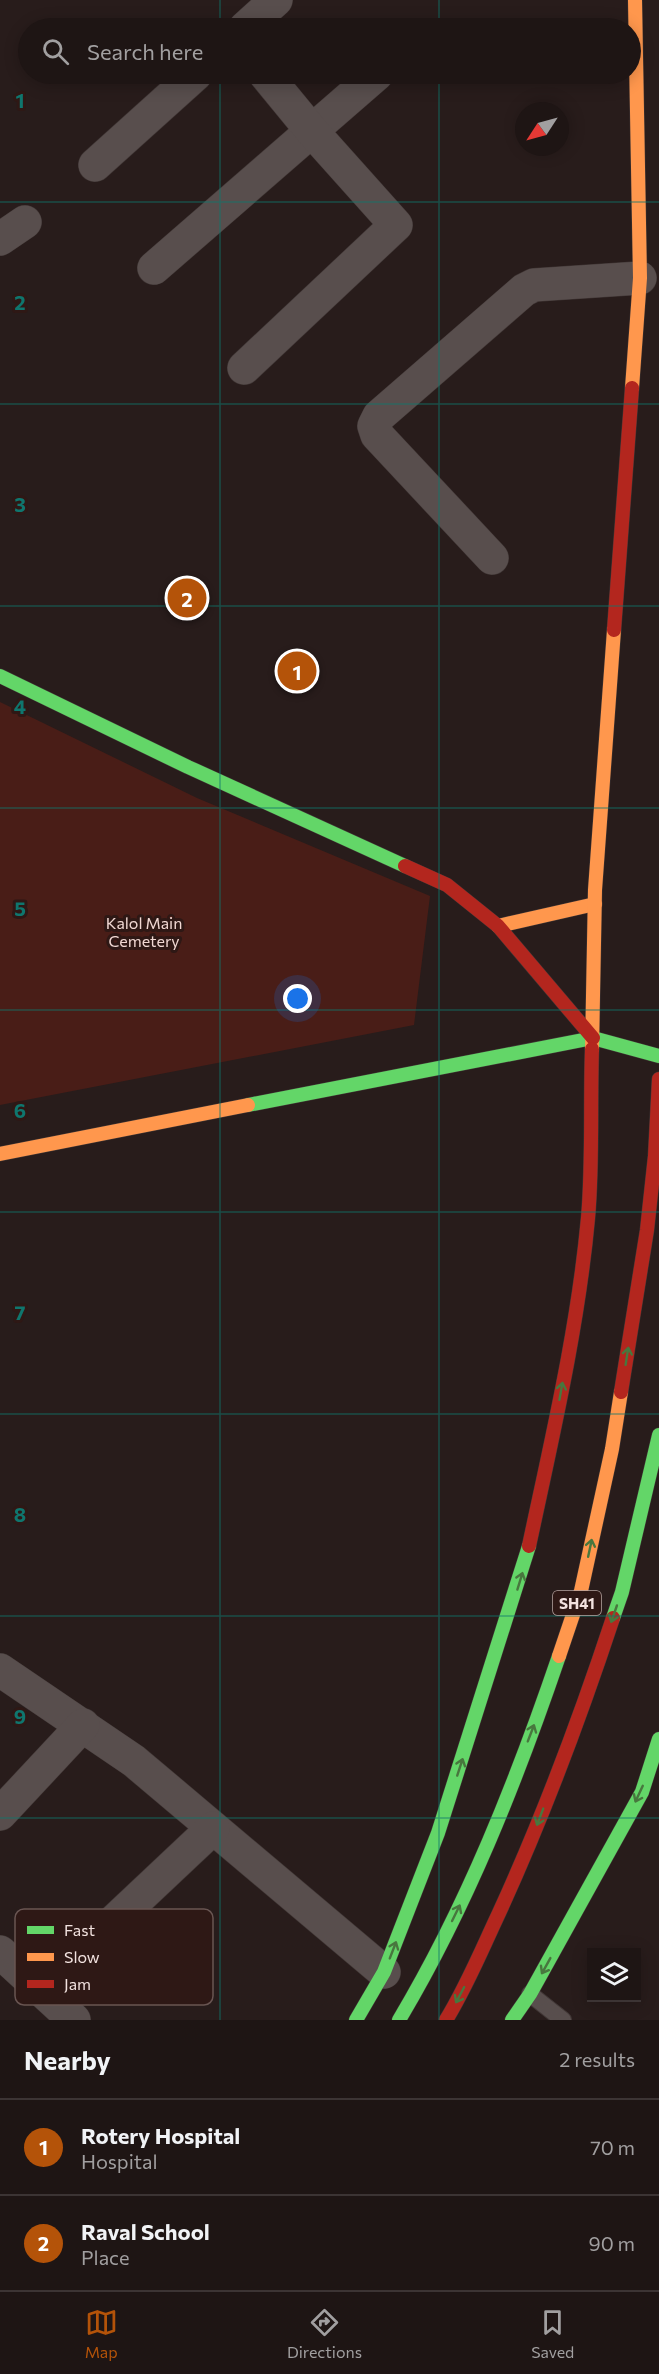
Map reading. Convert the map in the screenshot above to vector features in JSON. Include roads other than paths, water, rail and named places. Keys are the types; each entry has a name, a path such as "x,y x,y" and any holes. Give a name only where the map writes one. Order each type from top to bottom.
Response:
{"street":[{"path":"256,18 276,0"},
{"path":"635,0 635,18"},
{"path":"95,165 184,84"},
{"path":"244,368 396,225 273,84"},
{"path":"154,268 366,84"},
{"path":"356,2020 384,1972 438,1833 527,1558 576,1306 588,1217 595,904 640,278 637,84"},
{"path":"492,558 377,435 374,426 379,416 524,290 534,285 640,278"},
{"path":"0,676 188,767 447,885 498,926 593,1038"},
{"path":"498,926 595,904"},
{"path":"0,1154 593,1038 659,1056"},
{"name":"SH41","path":"399,2020 424,1978 488,1845 545,1697 581,1591 612,1449 647,1230 655,1156 659,1079"},
{"name":"SH41","path":"446,2020 461,1995 527,1851 582,1711 622,1592 659,1435"},
{"path":"0,1670 134,1761 384,1972"},
{"path":"0,1814 83,1725"},
{"path":"512,2020 530,1994 642,1792 659,1739"},
{"path":"127,1909 213,1828"},
{"path":"0,1952 15,1966"},
{"path":"58,2005 74,2020"}],"lane":[{"path":"530,1994 563,2020"}],"place":[{"name":"Raval School","path":"187,598"},
{"name":"Rotery Hospital","path":"297,671"}],"park label":[{"name":"Kalol Main Cemetery","path":"144,931"}]}
